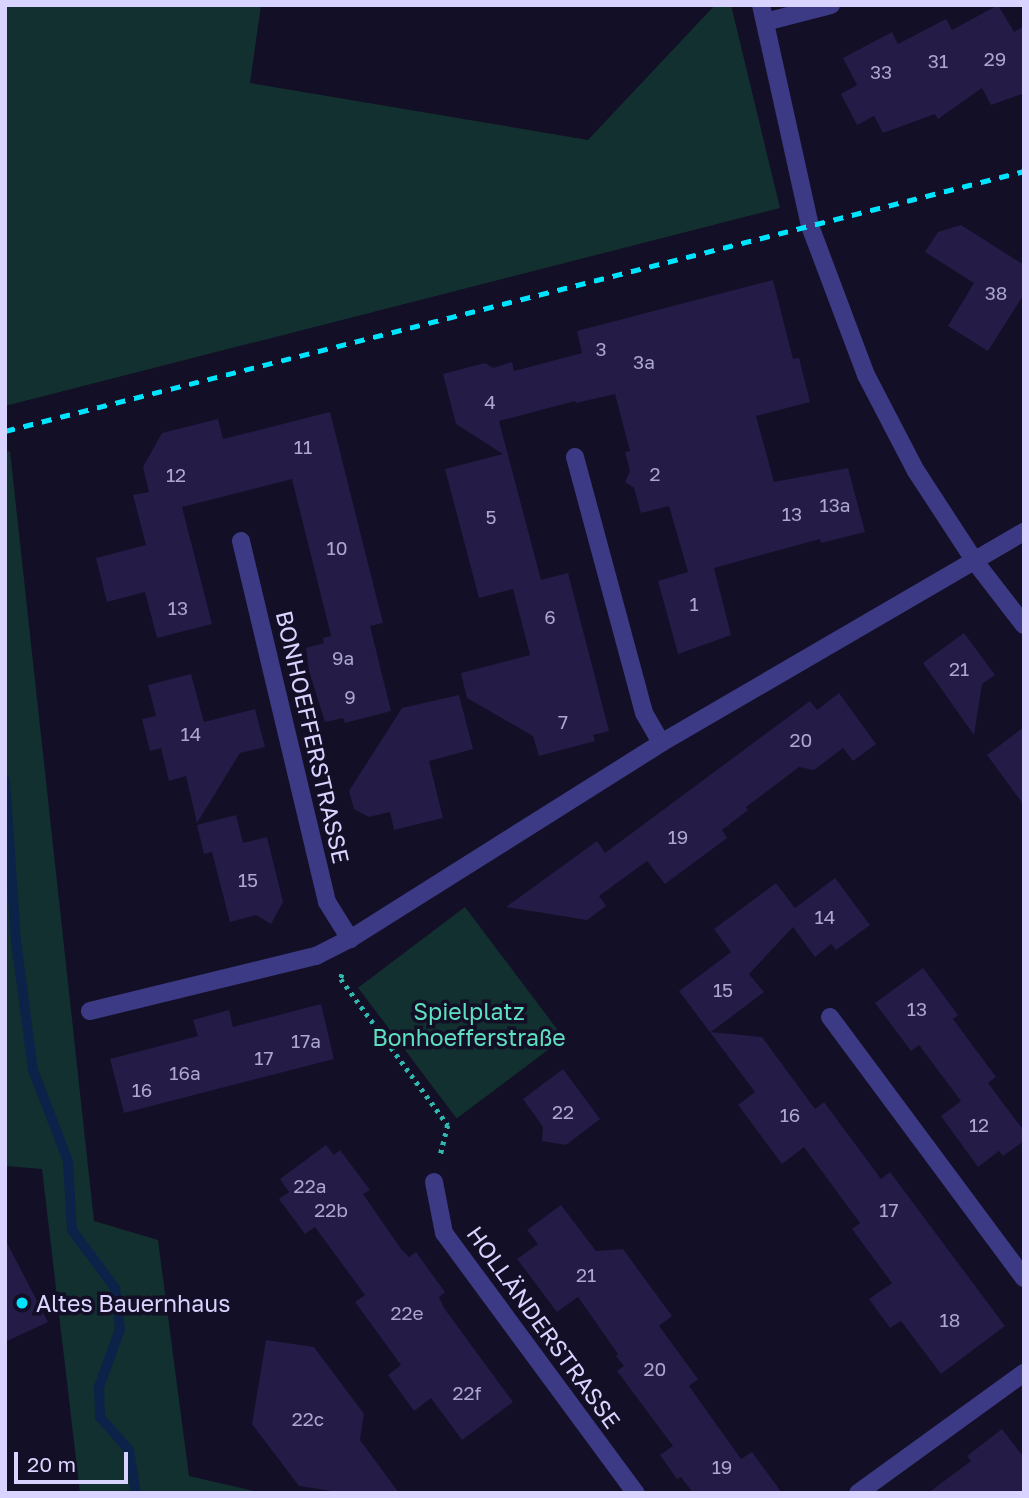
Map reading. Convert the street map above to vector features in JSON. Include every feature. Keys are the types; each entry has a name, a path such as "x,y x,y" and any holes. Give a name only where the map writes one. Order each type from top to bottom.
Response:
{"street":[{"path":"831,5 763,14 810,226 866,375 916,471 976,563 1024,625"},
{"path":"575,457 644,713 661,743"},
{"path":"90,1012 316,956 350,939 661,743 1024,533"},
{"name":"BONHOEFFERSTRASSE","path":"241,541 327,902 350,939"},
{"path":"830,1017 1024,1278"},
{"name":"HOLLÄNDERSTRASSE","path":"434,1182 444,1233 636,1493"},
{"path":"858,1493 1024,1373"}],"path":[{"path":"350,939 341,979 448,1125 434,1182"}],"green space":[{"path":"5,5 261,5 250,83 588,140 715,5 731,5 780,208 5,406"},
{"path":"10,451 94,1221 158,1240 189,1476 262,1493 80,1493 42,1169 5,1166 5,452"},
{"name":"Spielplatz Bonhoefferstraße","path":"465,907 564,1038 457,1119 358,988"}],"building":[{"path":"998,5 1014,32 1024,26 1024,93 991,105 982,88 938,119 935,114 883,133 874,116 857,125 841,94 857,85 843,58 892,32 898,44 946,19 952,30"},
{"path":"961,225 1024,265 1024,294 988,351 948,326 974,283 925,252 938,232"},
{"path":"773,280 793,359 799,358 810,402 756,416 774,482 848,468 865,532 821,543 820,539 714,568 731,635 678,654 658,581 688,572 669,506 641,513 634,488 625,482 630,471 625,452 630,451 615,394 576,403 575,401 499,421 541,580 568,573 609,731 593,735 595,741 539,756 533,736 467,698 461,673 530,655 513,589 479,598 445,469 503,454 456,424 443,374 485,363 493,368 512,362 514,371 582,353 577,331"},
{"path":"330,412 383,623 370,626 391,711 345,723 343,718 325,722 309,671 306,648 324,643 323,638 331,636 292,479 182,507 212,624 157,638 145,592 107,602 96,558 146,545 133,495 149,492 143,467 162,433 218,419 223,439"},
{"path":"964,633 995,675 982,684 974,735 923,663"},
{"path":"191,674 204,722 255,709 265,747 240,753 197,823 186,776 169,781 161,748 150,751 142,719 156,716 148,685"},
{"path":"839,693 876,744 853,761 843,748 814,770 799,767 746,807 748,810 722,830 727,838 665,884 647,861 599,896 606,906 587,920 506,907 597,841 605,853 810,701 817,710"},
{"path":"459,695 473,749 429,761 443,818 394,830 390,812 369,817 354,809 349,791 402,708"},
{"path":"1024,727 1024,805 987,755"},
{"path":"236,815 243,843 267,837 283,902 271,924 256,915 230,922 212,852 204,854 197,825"},
{"path":"835,878 870,925 836,950 831,944 815,957 793,927 749,974 764,992 711,1032 762,1037 815,1109 824,1102 881,1179 890,1172 1005,1326 941,1374 901,1321 890,1328 869,1299 892,1283 852,1229 860,1223 804,1147 782,1164 738,1105 755,1092 679,991 731,952 714,929 776,883 795,908"},
{"path":"923,968 958,1015 953,1019 996,1077 988,1083 1024,1131 1024,1141 1003,1156 999,1151 978,1167 941,1116 961,1101 919,1045 911,1051 875,1003"},
{"path":"321,1004 334,1059 124,1113 110,1059 198,1036 193,1020 229,1010 233,1027"},
{"path":"563,1069 600,1119 566,1145 542,1141 543,1127 523,1099"},
{"path":"326,1145 334,1155 340,1150 370,1190 363,1194 401,1249 409,1257 416,1252 445,1292 439,1297 444,1308 513,1402 462,1440 431,1398 414,1411 388,1375 401,1365 355,1302 365,1295 315,1227 305,1234 279,1199 289,1192 280,1179"},
{"path":"561,1205 596,1251 623,1249 672,1316 659,1326 698,1379 689,1386 741,1459 752,1452 782,1493 693,1493 681,1477 677,1479 660,1455 673,1446 617,1371 624,1366 616,1356 618,1354 578,1297 557,1312 517,1259 538,1244 527,1230"},
{"name":"Altes Bauernhaus","path":"5,1239 48,1322 5,1342"},
{"path":"266,1340 314,1347 364,1414 360,1440 399,1493 345,1493 299,1486 252,1424"},
{"path":"1002,1429 1024,1458 1024,1493 928,1493 971,1461 967,1456"}],"waterway":[{"path":"5,780 16,941 33,1070 68,1161 72,1230 115,1288 120,1329 99,1387 100,1417 129,1450 136,1493"}],"railway":[{"path":"5,431 1024,171"}],"place":[{"name":"Altes Bauernhaus","path":"22,1303"}]}
